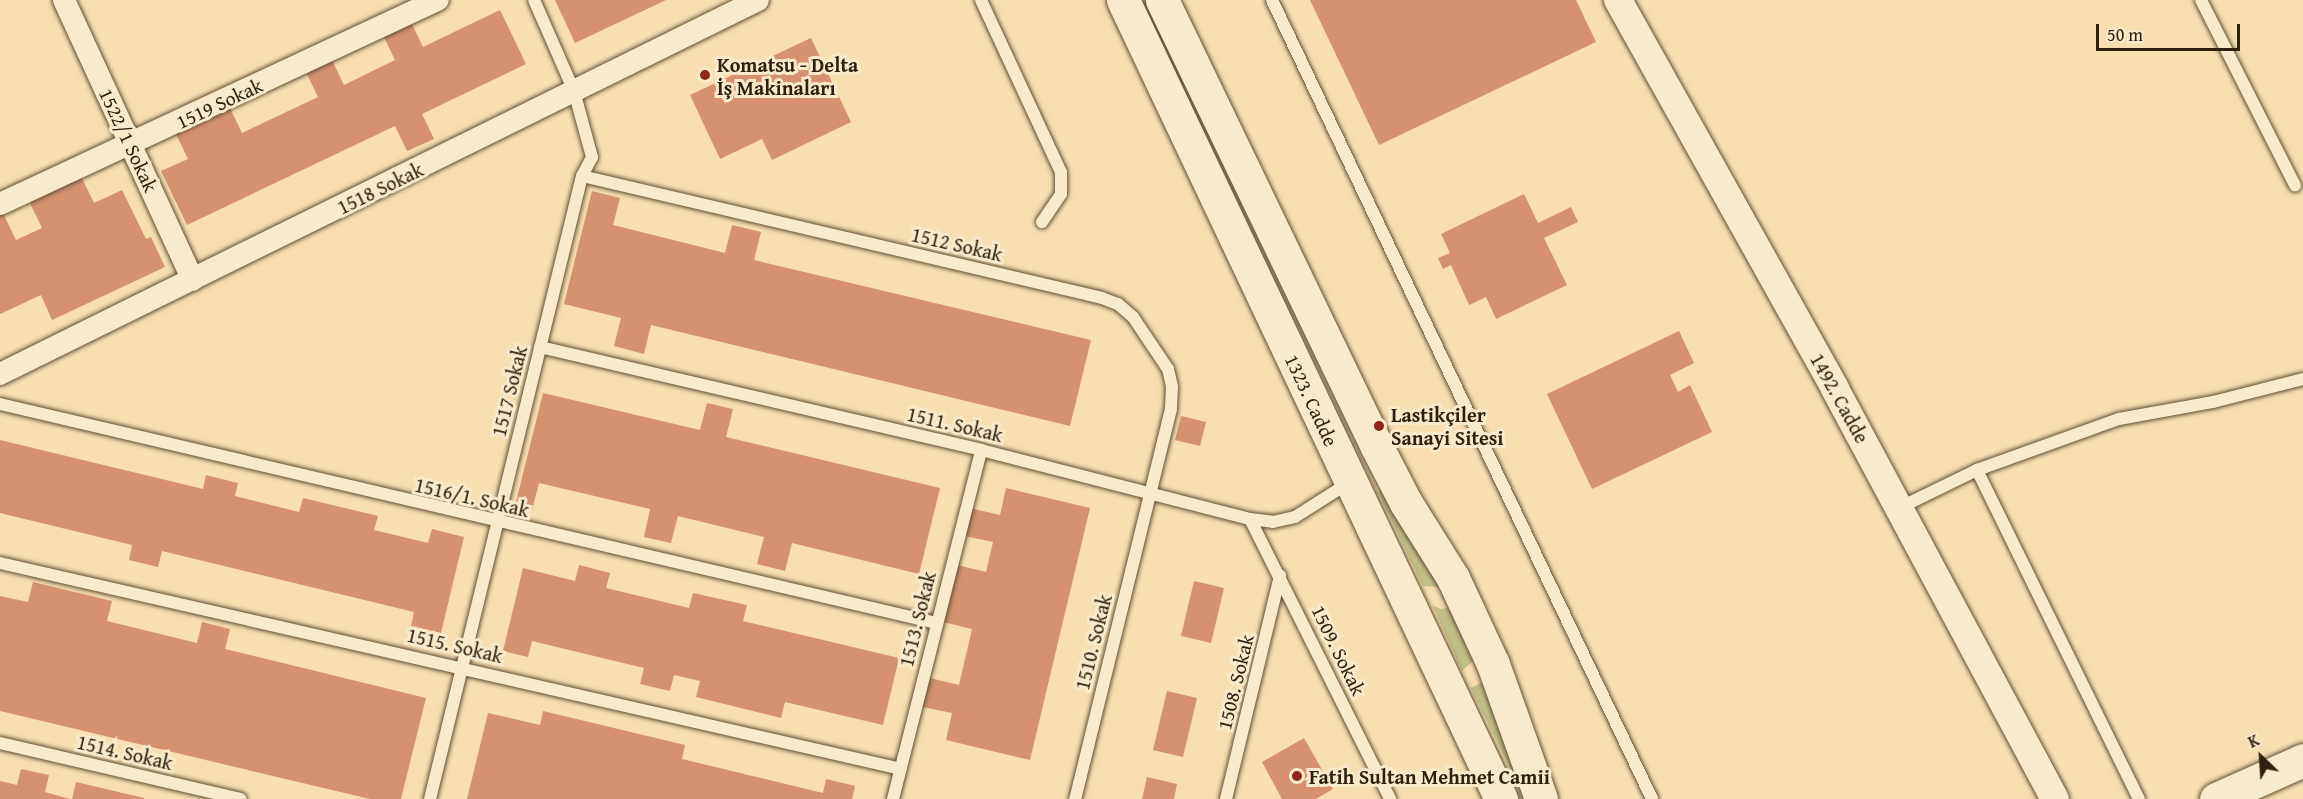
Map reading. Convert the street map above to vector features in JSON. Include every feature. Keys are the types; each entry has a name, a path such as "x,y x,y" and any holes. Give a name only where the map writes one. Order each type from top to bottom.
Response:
{"main road":[{"name":"1323. Cadde","path":"1123,0 1501,799"},
{"path":"1162,0 1386,465 1453,578 1493,664 1541,799"},
{"path":"1351,481 1386,465"},
{"path":"1405,597 1428,601 1443,594 1453,578"},
{"path":"1446,685 1493,664"},
{"path":"2216,799 2303,760"}],"street":[{"name":"1522/1 Sokak","path":"64,0 193,280"},
{"name":"1519 Sokak","path":"0,204 132,145 438,0"},
{"name":"1518 Sokak","path":"0,374 758,0"},
{"name":"1492. Cadde","path":"1618,0 1899,508 2055,799"}],"lane":[{"name":"1517 Sokak","path":"430,799 582,176 592,157 574,91 534,0"},
{"path":"981,0 1061,172 1061,194 1042,222"},
{"path":"1272,0 1652,799"},
{"path":"2201,0 2295,185"},
{"name":"1512 Sokak","path":"582,176 1119,304 1133,316 1168,369 1173,387 1171,409 1150,494"},
{"name":"1511. Sokak","path":"540,347 981,450 1250,519 1273,522 1295,517 1351,481"},
{"path":"1899,508 1977,470 2119,419 2213,402 2303,379"},
{"name":"1516/1. Sokak","path":"0,404 497,523 936,623"},
{"name":"1513. Sokak","path":"893,799 981,450"},
{"path":"1977,470 2139,799"},
{"name":"1510. Sokak","path":"1075,799 1150,494"},
{"name":"1509. Sokak","path":"1250,519 1390,799"},
{"name":"1515. Sokak","path":"0,563 463,666 901,769"},
{"name":"1508. Sokak","path":"1227,799 1280,575"},
{"name":"1514. Sokak","path":"0,743 241,799"}],"shaded area":[{"path":"1384,489 1441,587 1423,586 1378,492"},
{"path":"1456,605 1475,659 1462,671 1433,606 1442,609"},
{"path":"1482,682 1525,799 1471,688"}],"building":[{"path":"555,0 666,0 575,43"},
{"path":"1310,0 1576,0 1596,42 1379,145"},
{"path":"500,10 526,64 422,114 434,139 407,151 395,126 187,225 161,171 188,159 175,132 229,106 242,133 318,97 305,70 331,58 344,85 395,60 382,33 410,20 423,47"},
{"path":"811,38 851,122 772,160 762,139 720,159 690,95"},
{"path":"81,176 94,203 122,190 146,239 151,237 165,267 52,320 41,295 0,314 0,215 3,213 16,240 42,228 29,201"},
{"path":"592,191 620,198 613,225 725,253 732,225 761,232 754,260 1091,340 1070,426 651,325 644,354 614,346 621,318 564,304"},
{"path":"1524,194 1538,223 1571,207 1578,222 1544,238 1567,285 1496,319 1486,297 1469,305 1451,265 1443,269 1438,258 1450,253 1441,234"},
{"path":"1679,331 1694,363 1670,375 1678,392 1690,385 1712,432 1592,489 1547,394"},
{"path":"543,393 700,430 707,403 733,409 726,437 940,488 919,574 792,543 785,571 757,564 764,537 678,516 671,543 644,537 650,509 539,483 532,510 515,506"},
{"path":"1181,416 1206,422 1200,446 1175,440"},
{"path":"0,440 203,489 206,475 238,483 235,496 299,512 303,498 378,516 374,530 428,543 432,529 464,537 441,633 411,626 414,612 162,551 158,567 129,560 132,545 0,513"},
{"path":"1006,488 1090,508 1030,760 946,740 952,713 923,707 930,678 959,685 972,629 943,622 957,565 986,572 993,542 964,536 970,508 1000,515"},
{"path":"579,565 610,573 606,588 689,608 693,593 747,605 743,621 899,658 883,725 785,702 781,718 696,697 700,681 674,675 670,691 640,684 644,668 532,641 528,657 503,651 523,568 575,581"},
{"path":"1194,581 1224,588 1211,643 1181,636"},
{"path":"33,582 112,601 107,621 197,643 202,622 230,629 225,649 426,698 401,799 370,799 0,711 0,596 28,602"},
{"path":"1167,691 1197,698 1183,757 1153,750"},
{"path":"543,711 685,745 682,759 823,793 826,779 855,786 852,799 467,799 488,713 540,725"},
{"name":"Fatih Sultan Mehmet Camii","path":"1304,738 1333,789 1316,799 1282,799 1262,762"},
{"path":"21,769 49,775 45,792 70,799 0,799 0,781 17,785"},
{"path":"1147,777 1177,784 1174,799 1142,799"},
{"path":"76,782 144,798 144,799 72,799"}],"place":[{"name":"Komatsu - Delta İş Makinaları","path":"705,75"},
{"name":"Lastikçiler Sanayi Sitesi","path":"1379,426"},
{"name":"Fatih Sultan Mehmet Camii","path":"1297,776"}]}
